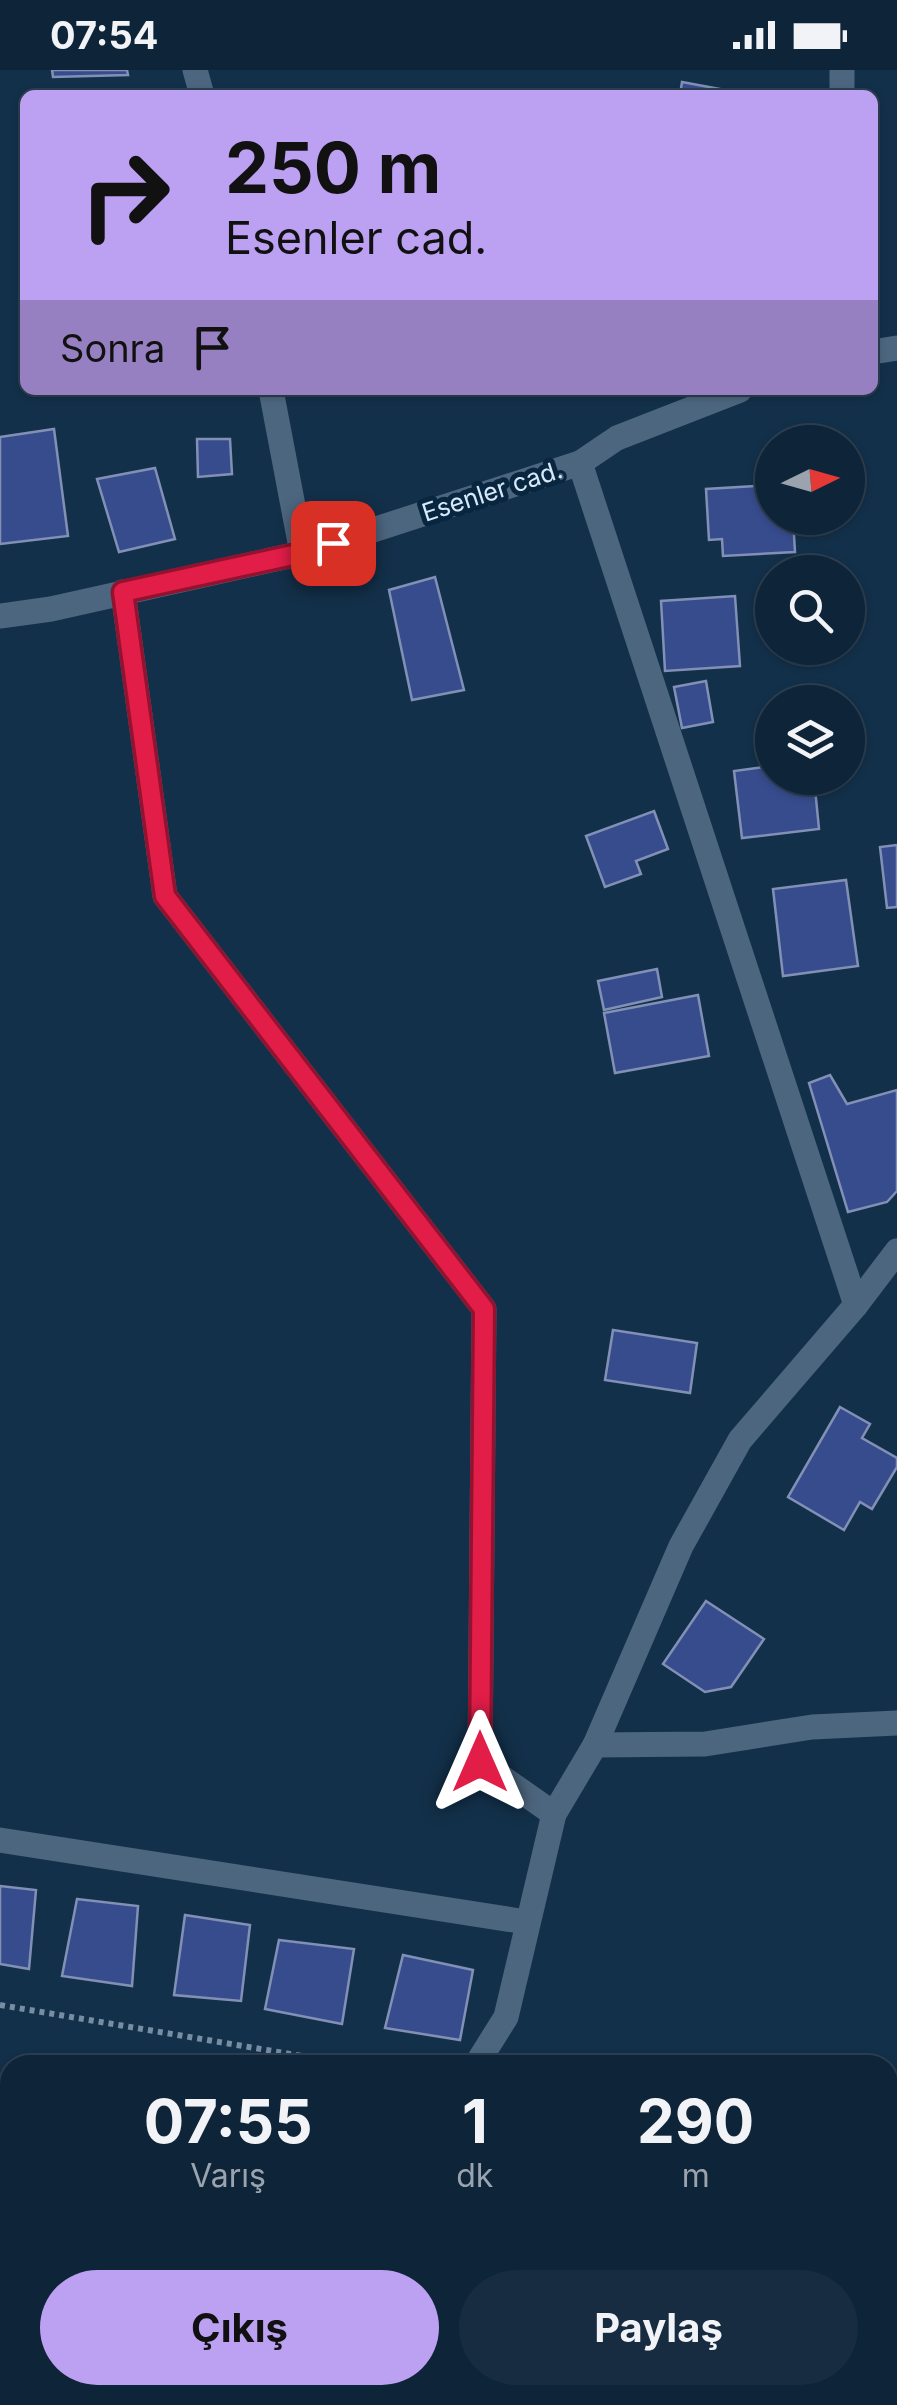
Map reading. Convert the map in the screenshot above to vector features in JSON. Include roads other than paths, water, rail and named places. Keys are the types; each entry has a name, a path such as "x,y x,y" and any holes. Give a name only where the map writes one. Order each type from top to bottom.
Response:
{"street":[{"path":"272,395 302,553"},
{"name":"Esenler cad.","path":"0,616 51,610 302,553 580,463 617,438 727,395"},
{"path":"580,463 856,1305"},
{"path":"123,592 165,896 484,1309 480,1762 554,1814"},
{"path":"482,2055 506,2017 554,1814 595,1745 682,1546 740,1440 897,1252"},
{"path":"595,1745 704,1744 812,1727 897,1723"},
{"path":"0,1840 526,1922"}]}
